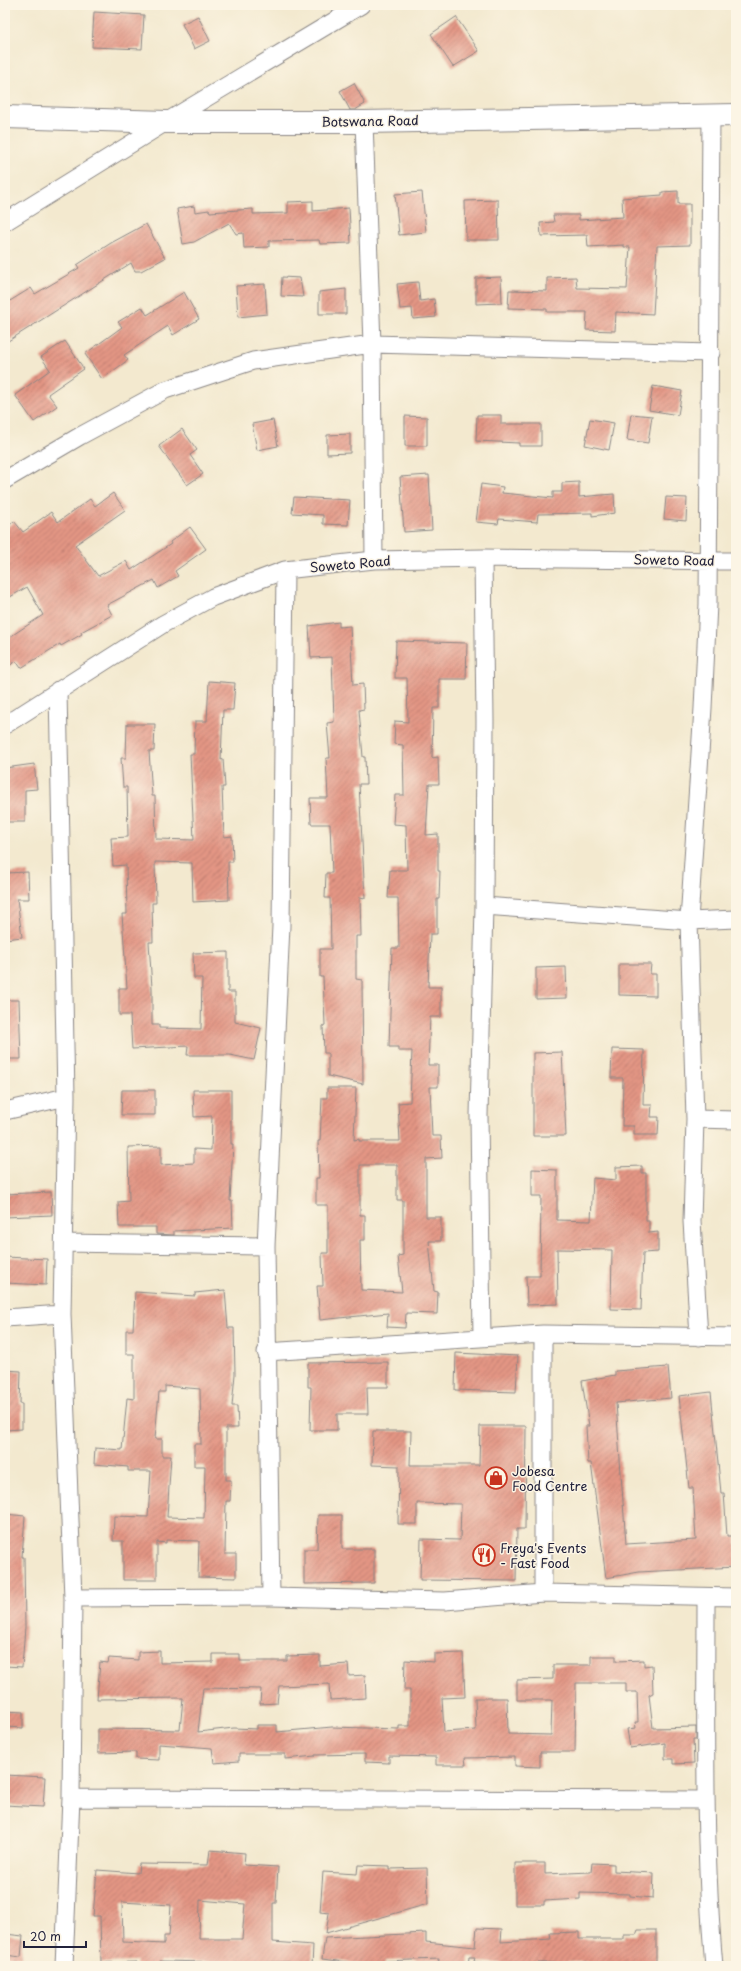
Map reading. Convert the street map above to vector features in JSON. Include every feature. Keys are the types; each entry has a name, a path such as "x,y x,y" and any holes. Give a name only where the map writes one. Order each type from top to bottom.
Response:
{"street":[{"path":"5,222 166,122 361,5"},
{"path":"699,1337 692,1221 695,1119 689,921 706,656 711,353 711,114"},
{"name":"Botswana Road","path":"5,117 166,122 364,122 711,114 736,115"},
{"path":"364,122 372,344 374,560"},
{"path":"5,480 80,436 165,390 253,361 372,344 711,353"},
{"path":"482,1338 479,1116 484,906 485,721 483,558"},
{"name":"Soweto Road","path":"5,725 163,624 213,597 285,570 374,560 483,558 736,561"},
{"path":"271,1597 266,1352 266,1246 281,926 285,570"},
{"path":"58,690 66,1097 62,1314 73,1598 71,1798 64,1966"},
{"path":"484,906 689,921 736,919"},
{"path":"5,1111 66,1097"},
{"path":"695,1119 736,1120"},
{"path":"64,1243 266,1246"},
{"path":"5,1318 62,1314"},
{"path":"266,1352 544,1334 736,1337"},
{"path":"543,1593 544,1334"},
{"path":"73,1598 271,1597 445,1601 543,1593 736,1597"},
{"path":"706,1597 706,1800 709,1911 714,1966"},
{"path":"71,1798 706,1800"}],"building":[{"path":"94,12 144,15 142,49 92,47"},
{"path":"198,16 210,41 194,49 182,24"},
{"path":"456,17 479,51 453,67 431,34"},
{"path":"354,83 365,104 355,110 350,110 340,91"},
{"path":"678,191 678,204 690,204 690,245 657,246 653,314 616,312 615,331 586,330 587,312 547,312 547,309 508,308 509,290 547,291 547,278 576,277 577,288 627,289 630,247 624,247 624,245 588,247 587,235 541,236 540,223 554,222 553,215 579,215 579,220 623,217 622,198 662,195 662,192"},
{"path":"422,192 426,232 399,235 395,194"},
{"path":"498,200 499,240 466,240 465,201"},
{"path":"313,201 313,211 349,208 351,243 320,244 319,240 269,241 269,247 244,248 243,233 236,234 229,223 194,242 183,244 177,209 194,206 195,212 209,210 210,212 253,209 253,214 288,213 288,202"},
{"path":"146,224 165,258 141,271 135,271 131,263 5,343 5,304 31,288 35,294 79,268 77,265 111,243"},
{"path":"282,277 300,278 303,297 281,296"},
{"path":"501,277 502,303 476,304 476,278"},
{"path":"418,282 420,301 434,299 436,317 413,319 412,308 400,309 397,284"},
{"path":"265,284 267,314 238,317 236,286"},
{"path":"346,289 346,314 319,314 319,292"},
{"path":"184,292 199,319 173,335 168,326 124,355 128,360 102,379 85,354 122,327 118,322 142,307 147,315"},
{"path":"65,341 84,369 48,394 57,406 34,422 15,395 50,370 41,357"},
{"path":"653,386 682,391 678,415 649,410"},
{"path":"631,414 652,416 648,443 627,440"},
{"path":"477,415 501,415 501,424 541,424 541,446 519,446 519,443 476,441"},
{"path":"405,416 427,417 427,446 405,446"},
{"path":"590,419 614,423 609,450 585,445"},
{"path":"273,420 278,446 257,450 252,424"},
{"path":"182,429 197,450 190,455 203,474 187,485 159,446"},
{"path":"350,434 350,453 327,454 327,435"},
{"path":"429,475 432,530 404,532 400,477"},
{"path":"579,482 579,497 614,494 615,513 592,516 592,513 538,514 537,522 499,519 498,524 476,522 481,484 503,487 502,493 553,498 553,492 562,492 562,483"},
{"path":"113,493 125,510 75,545 98,576 126,561 131,570 171,544 170,542 190,527 206,549 175,571 178,576 158,588 154,580 107,605 112,615 81,632 82,634 61,646 60,644 21,668 16,661 5,669 5,640 43,615 27,587 5,600 5,529 14,521 23,532 51,512 58,522 90,499 95,506"},
{"path":"294,497 350,500 348,525 323,524 323,515 292,513"},
{"path":"666,497 687,498 686,521 664,519"},
{"path":"339,622 339,627 350,626 353,685 363,684 364,709 359,710 363,757 365,757 366,784 359,784 365,898 360,897 361,936 356,936 356,979 362,980 363,1084 328,1076 328,1053 324,1053 323,1026 325,1025 323,977 320,977 320,949 331,949 330,898 325,898 326,873 332,873 330,824 311,824 310,798 328,798 326,758 330,758 327,723 334,722 332,657 311,658 309,626"},
{"path":"396,641 467,643 466,679 439,679 439,708 433,708 432,758 438,757 439,784 429,784 426,835 438,834 438,871 440,871 439,899 437,899 437,934 430,934 428,987 441,987 441,1017 430,1017 428,1065 438,1065 438,1087 430,1087 432,1136 441,1136 442,1158 426,1159 426,1217 441,1217 441,1241 429,1241 434,1291 438,1292 437,1314 406,1313 405,1328 387,1327 388,1313 320,1320 317,1286 323,1286 322,1253 328,1253 328,1205 316,1205 316,1178 319,1178 318,1141 320,1141 322,1098 327,1098 327,1088 356,1088 354,1140 359,1139 359,1141 400,1141 398,1103 410,1102 412,1051 398,1051 398,1047 389,1047 392,948 399,948 398,898 388,898 390,870 407,870 406,825 393,824 395,795 404,795 403,745 394,744 395,721 408,722 407,678 395,678","holes":["360,1165 397,1165 397,1200 403,1200 403,1255 398,1256 402,1292 361,1290 360,1240 365,1240 365,1215 360,1215"]},
{"path":"209,681 235,683 233,710 223,710 221,760 223,759 225,787 222,787 224,837 232,836 233,862 228,862 229,900 193,902 192,863 155,862 156,903 152,903 153,942 149,942 152,988 152,1025 159,1025 159,1028 201,1029 202,978 194,978 193,953 228,952 228,992 235,992 235,1022 261,1028 254,1060 230,1055 187,1055 188,1046 132,1049 130,1015 119,1015 119,988 127,988 122,914 127,914 126,865 113,866 111,838 128,837 127,787 123,787 121,758 126,758 127,724 155,724 154,751 149,751 152,796 155,796 156,839 194,840 190,754 194,754 195,721 207,721"},
{"path":"34,764 37,789 25,790 25,822 5,822 5,768"},
{"path":"28,872 29,899 17,899 22,937 5,939 5,873"},
{"path":"619,964 651,964 650,974 656,974 656,996 619,995"},
{"path":"566,967 567,998 536,999 536,968"},
{"path":"5,1000 19,1000 21,1059 5,1059"},
{"path":"612,1049 644,1050 643,1105 652,1105 651,1117 659,1117 658,1135 634,1135 634,1126 622,1126 623,1078 611,1078"},
{"path":"562,1052 566,1136 533,1136 533,1053"},
{"path":"122,1090 155,1090 155,1115 121,1115"},
{"path":"193,1090 231,1090 231,1144 233,1144 230,1201 232,1201 233,1228 174,1231 174,1235 156,1234 156,1227 119,1227 118,1202 129,1201 128,1147 161,1146 161,1165 194,1163 194,1149 211,1150 212,1116 194,1117"},
{"path":"642,1166 642,1173 646,1173 646,1221 649,1221 649,1233 658,1232 658,1252 643,1253 641,1310 611,1309 612,1250 557,1249 558,1304 527,1305 526,1276 540,1276 541,1196 532,1196 532,1169 557,1170 557,1220 591,1221 593,1178 616,1180 616,1167"},
{"path":"51,1192 52,1215 5,1217 5,1194"},
{"path":"5,1257 47,1259 46,1285 5,1283"},
{"path":"225,1290 228,1328 234,1328 235,1374 232,1406 237,1406 238,1428 226,1428 226,1480 231,1480 230,1501 226,1501 225,1554 236,1554 236,1578 198,1577 199,1541 166,1540 166,1543 157,1542 157,1580 123,1580 123,1541 113,1541 114,1516 148,1517 151,1471 128,1471 128,1467 94,1464 95,1448 122,1450 127,1398 134,1399 134,1354 126,1354 126,1330 133,1330 135,1292 195,1296 195,1293","holes":["165,1386 200,1389 201,1444 194,1444 194,1466 205,1466 204,1518 167,1517 171,1456 162,1456 162,1439 155,1439 159,1392 165,1392"]},
{"path":"456,1353 518,1356 516,1392 455,1390"},
{"path":"388,1362 388,1387 367,1387 368,1414 337,1414 337,1430 310,1430 311,1387 308,1387 308,1363"},
{"path":"668,1367 671,1398 616,1403 626,1544 696,1540 693,1488 689,1488 679,1396 711,1392 721,1493 724,1493 727,1536 736,1536 736,1567 639,1572 606,1578 591,1463 588,1463 586,1426 589,1426 582,1381 615,1375 615,1371"},
{"path":"5,1370 21,1371 20,1404 22,1404 22,1429 5,1430"},
{"path":"480,1426 526,1426 525,1529 517,1529 516,1581 420,1580 421,1539 460,1540 461,1504 417,1503 417,1524 398,1524 399,1466 372,1465 373,1431 411,1431 410,1465 479,1465"},
{"path":"5,1514 25,1516 22,1557 24,1557 25,1627 22,1667 5,1666"},
{"path":"318,1515 342,1515 342,1549 374,1549 374,1583 304,1584 304,1549 317,1549"},
{"path":"160,1651 160,1663 213,1662 213,1654 240,1654 240,1661 287,1661 287,1656 320,1655 320,1666 348,1664 349,1676 365,1675 366,1698 330,1700 329,1684 279,1686 277,1703 260,1704 261,1689 203,1688 198,1732 234,1728 257,1729 257,1725 277,1725 277,1732 332,1727 399,1729 399,1726 410,1726 410,1690 404,1690 405,1660 434,1662 434,1654 463,1653 465,1697 442,1698 444,1732 476,1730 475,1698 507,1698 508,1734 551,1735 552,1700 517,1700 517,1680 553,1679 553,1665 591,1665 591,1656 616,1656 616,1661 644,1660 644,1666 652,1665 653,1693 649,1695 653,1728 696,1727 696,1739 693,1739 694,1763 673,1764 673,1759 665,1759 665,1743 630,1748 627,1729 636,1728 635,1722 638,1722 637,1692 626,1692 626,1683 576,1683 575,1752 540,1752 540,1767 515,1766 515,1757 465,1758 466,1765 436,1765 436,1757 389,1756 389,1763 365,1762 365,1754 315,1755 285,1759 285,1754 239,1754 239,1761 214,1763 212,1748 159,1744 159,1760 136,1759 136,1752 98,1753 98,1729 180,1730 183,1698 97,1699 100,1662 108,1663 109,1658 138,1660 138,1652"},
{"path":"5,1711 23,1712 23,1728 5,1727"},
{"path":"5,1775 45,1777 43,1807 5,1805"},
{"path":"210,1850 245,1853 244,1865 278,1867 276,1903 273,1903 273,1942 313,1945 312,1966 289,1966 289,1962 236,1963 236,1966 210,1966 210,1962 160,1961 160,1966 136,1966 137,1962 101,1963 100,1916 93,1916 97,1870 138,1873 139,1864 208,1865","holes":["200,1900 245,1904 242,1939 199,1939","122,1902 171,1905 169,1936 164,1936 164,1944 123,1942"]},
{"path":"515,1863 545,1863 545,1874 591,1872 592,1863 614,1864 614,1871 654,1873 653,1898 630,1896 630,1894 580,1893 580,1899 544,1901 544,1905 515,1905"},
{"path":"358,1865 390,1866 390,1869 427,1868 428,1904 326,1933 329,1913 320,1912 323,1872 357,1874"},
{"path":"477,1928 502,1929 501,1942 551,1939 550,1933 579,1932 579,1939 624,1939 624,1935 636,1935 638,1930 656,1930 656,1963 588,1966 588,1962 538,1963 538,1966 513,1966 513,1964 474,1962 475,1957 469,1957 468,1966 438,1966 439,1959 385,1961 385,1966 362,1966 362,1964 322,1959 325,1938 426,1933 426,1942 475,1947"},
{"path":"5,1934 23,1936 21,1957 5,1955"}],"place":[{"name":"Jobesa Food Centre","path":"496,1478"},
{"name":"Freya's Events - Fast Food","path":"484,1555"}]}
